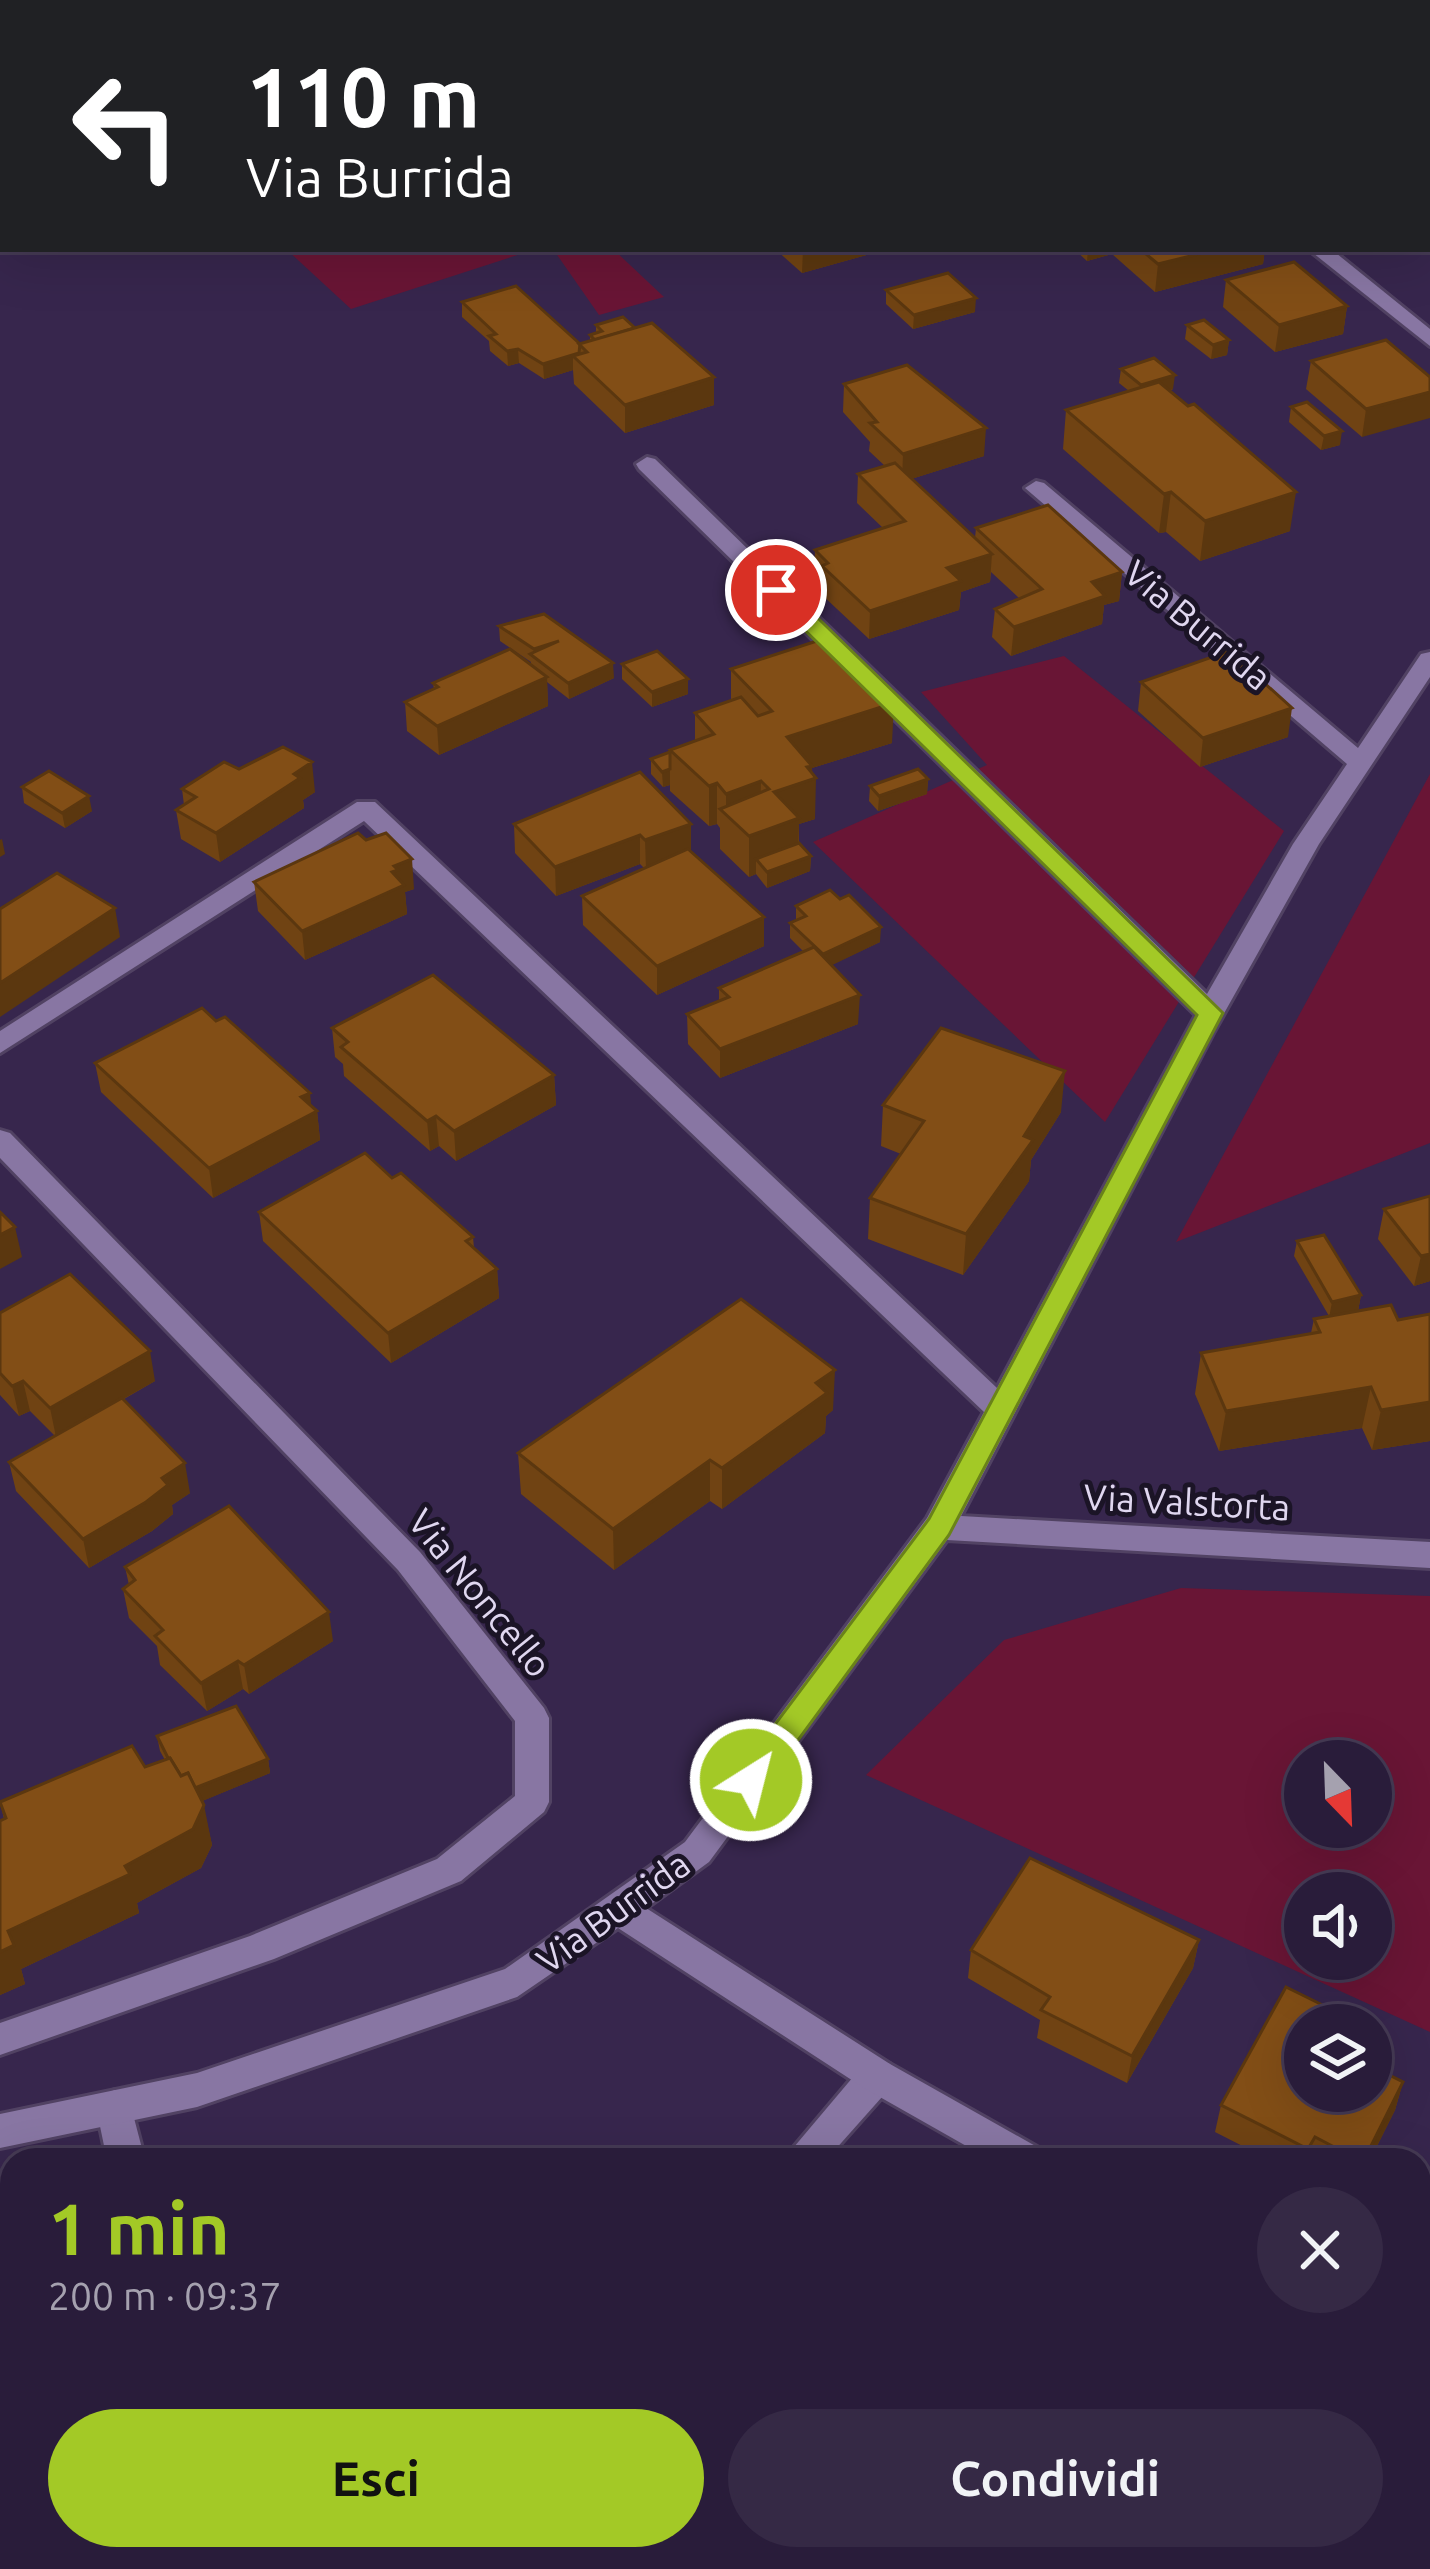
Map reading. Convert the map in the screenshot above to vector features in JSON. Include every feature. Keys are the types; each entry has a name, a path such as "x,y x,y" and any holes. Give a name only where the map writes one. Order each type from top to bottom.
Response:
{"street":[{"path":"1322,252 1430,340"},
{"path":"647,464 1210,1013"},
{"name":"Via Burrida","path":"1036,488 1361,763"},
{"name":"Via Burrida","path":"0,2131 197,2090 517,1981 698,1852 939,1527 1210,1013 1306,844 1429,663"},
{"path":"0,1044 366,808 1002,1411"},
{"name":"Via Noncello","path":"0,1140 409,1561 532,1718 532,1802 449,1870 261,1948 0,2039"},
{"name":"Via Valstorta","path":"939,1527 1430,1555"},
{"path":"617,1909 877,2076 1005,2148"},
{"path":"813,2148 877,2076"},
{"path":"115,2107 124,2148"}],"shaded area":[{"path":"289,252 527,252 351,309"},
{"path":"555,252 616,252 664,297 599,315"},
{"path":"1064,656 1284,831 1105,1122 813,842 987,765 921,692"},
{"path":"1430,774 1430,1143 1176,1242"},
{"path":"1181,1588 1430,1596 1430,2032 1392,2015 1392,2004 1369,2004 1316,1980 1392,1980 1392,1872 1284,1872 1284,1965 866,1775 1004,1640"}],"building":[{"path":"1144,252 1207,252 1158,264"},
{"path":"1294,262 1347,306 1279,325 1226,280"},
{"path":"948,273 976,298 914,315 886,290"},
{"path":"516,286 580,344 579,353 543,364 518,349 507,351 462,302"},
{"path":"623,317 635,328 595,340 590,335 602,331 596,325"},
{"path":"1204,320 1229,340 1213,345 1187,325"},
{"path":"652,323 714,377 625,405 573,356 587,352 579,344"},
{"path":"1386,340 1430,377 1430,392 1366,409 1311,361"},
{"path":"1154,358 1175,375 1141,385 1121,369"},
{"path":"907,365 986,428 903,454 870,423 877,422 844,384"},
{"path":"1159,382 1188,406 1194,404 1296,492 1205,521 1171,492 1164,494 1066,410"},
{"path":"1307,402 1342,431 1324,436 1291,407"},
{"path":"895,463 992,554 947,568 961,581 870,611 822,566 828,563 815,550 905,521 858,474"},
{"path":"1048,505 1122,572 1092,582 1105,596 1014,627 995,609 1042,589 976,528"},
{"path":"544,614 613,663 568,683 530,654 559,641 534,649 499,626"},
{"path":"829,637 894,703 787,737 812,766 807,767 816,778 774,792 799,818 749,836 720,809 769,789 761,781 726,794 717,783 709,786 670,750 714,734 695,713 741,697 758,716 772,711 731,669"},
{"path":"510,649 547,677 437,726 405,702 438,687 433,683"},
{"path":"657,651 688,679 652,692 622,664"},
{"path":"1229,651 1292,708 1203,738 1141,682"},
{"path":"283,747 312,762 294,774 300,778 216,833 176,810 196,797 182,789 224,762 239,769"},
{"path":"670,752 670,769 662,772 651,759"},
{"path":"918,769 928,779 879,796 870,786"},
{"path":"49,771 89,796 62,813 22,787"},
{"path":"640,772 691,824 645,840 640,835 555,867 514,824"},
{"path":"358,833 366,840 386,833 412,859 394,866 398,870 392,872 404,885 302,931 254,882"},
{"path":"799,843 811,856 767,872 756,859"},
{"path":"688,849 764,917 657,966 582,896"},
{"path":"57,873 115,908 0,983 0,909"},
{"path":"830,890 840,899 849,895 881,927 823,954 790,923 806,916 796,906"},
{"path":"814,947 860,995 720,1049 687,1014 729,997 719,988"},
{"path":"433,975 554,1075 454,1131 436,1116 427,1121 341,1047 348,1042 332,1028"},
{"path":"202,1008 216,1021 225,1017 310,1093 301,1097 317,1111 209,1168 95,1063"},
{"path":"941,1028 1065,1071 1024,1136 1033,1140 966,1234 870,1198 924,1121 883,1105"},
{"path":"365,1153 392,1178 401,1173 473,1237 466,1241 497,1269 388,1333 259,1212"},
{"path":"1430,1196 1430,1254 1421,1256 1384,1209"},
{"path":"0,1212 15,1227 0,1235"},
{"path":"1324,1235 1361,1295 1332,1302 1297,1241"},
{"path":"70,1274 150,1351 50,1408 23,1381 12,1386 0,1373 0,1313"},
{"path":"741,1299 835,1370 816,1383 827,1393 722,1468 710,1460 613,1529 518,1453"},
{"path":"1391,1305 1398,1320 1430,1314 1430,1402 1381,1410 1371,1387 1226,1411 1201,1353 1320,1332 1314,1319"},
{"path":"122,1398 185,1463 162,1478 168,1485 146,1502 83,1539 9,1462"},
{"path":"229,1506 329,1612 244,1665 238,1661 201,1683 155,1636 163,1630 123,1589 135,1580 125,1567"},
{"path":"236,1706 268,1759 195,1788 188,1773 181,1776 157,1736"},
{"path":"132,1746 145,1767 170,1758 181,1776 188,1773 204,1805 193,1829 125,1866 130,1874 8,1931 14,1945 0,1952 0,1821 6,1818 0,1802"},
{"path":"1030,1858 1199,1940 1132,2056 1041,2010 1050,1997 971,1950"},
{"path":"1286,1987 1320,2004 1284,2004 1284,2112 1388,2112 1370,2148 1336,2148 1315,2137 1306,2148 1221,2105"},
{"path":"1392,2076 1403,2082 1392,2104"}],"route":[{"path":"751,1780 939,1527 1210,1013 776,590"}]}
